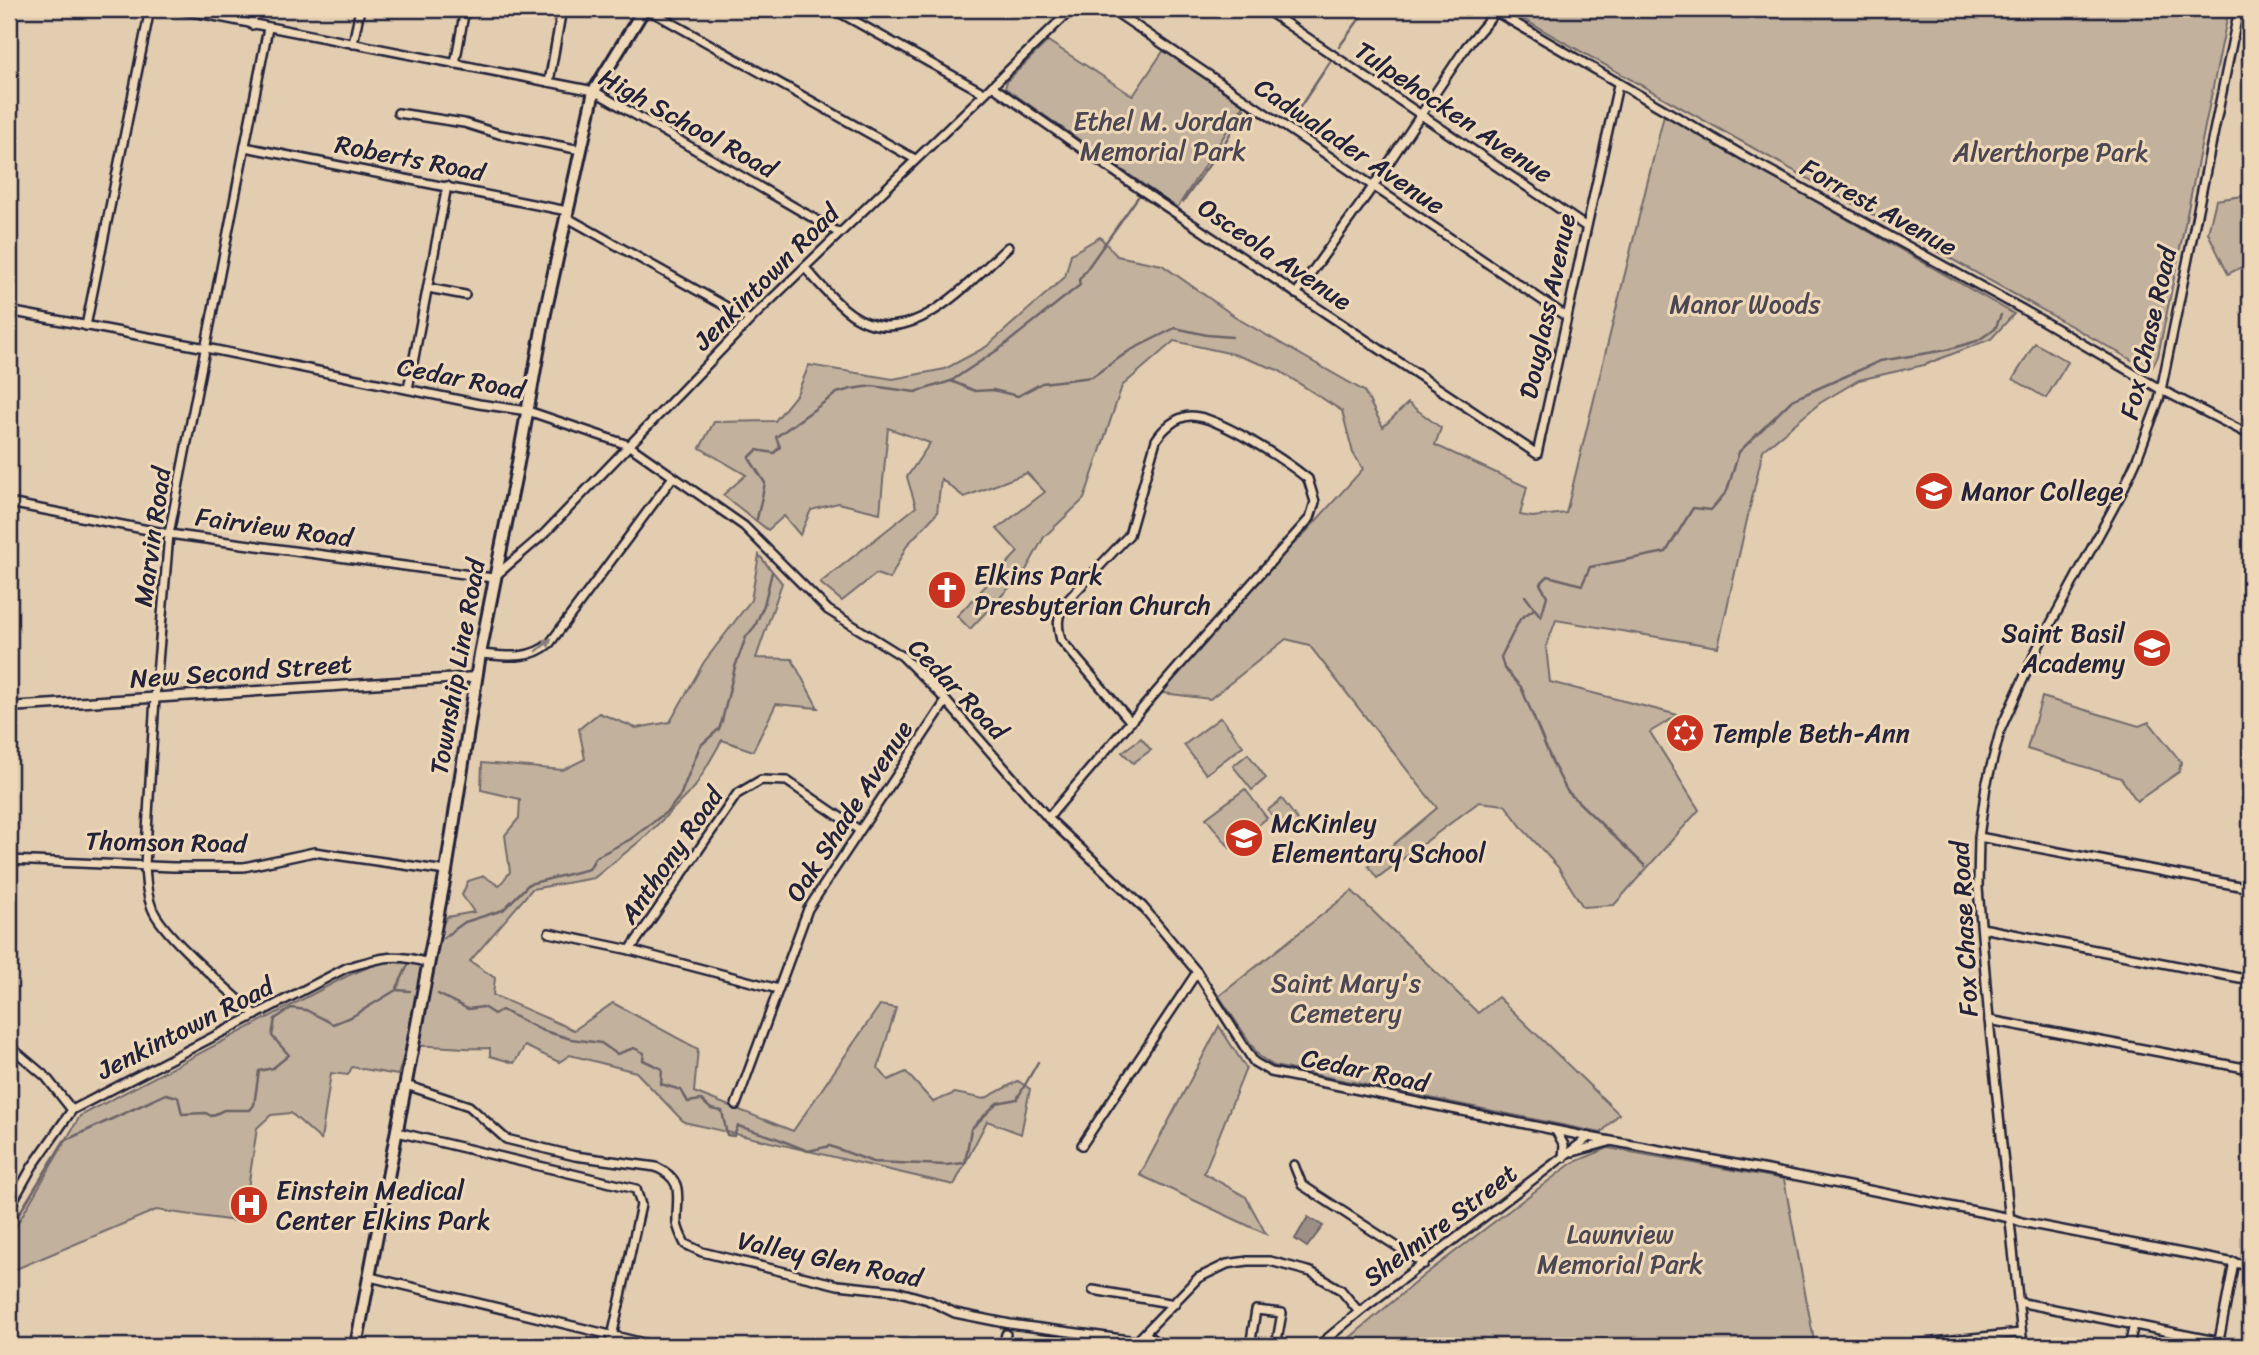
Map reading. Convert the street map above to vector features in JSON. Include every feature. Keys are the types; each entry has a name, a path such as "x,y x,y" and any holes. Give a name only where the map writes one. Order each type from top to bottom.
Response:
{"main road":[{"name":"Township Line Road","path":"356,1346 446,871 480,654 545,313 594,91 646,9"}],"street":[{"path":"86,326 150,9"},
{"name":"High School Road","path":"178,9 594,91 839,233"},
{"path":"252,24 255,9"},
{"path":"353,44 360,9"},
{"path":"455,64 465,9"},
{"path":"549,82 562,9"},
{"path":"646,9 915,159"},
{"path":"833,9 984,93"},
{"name":"Cadwalader Avenue","path":"1111,9 1567,317"},
{"name":"Tulpehocken Avenue","path":"1265,9 1585,226"},
{"name":"Fox Chase Road","path":"2023,1346 1978,888 1979,837 1986,786 2001,728 2037,649 2132,471 2159,400 2239,9"},
{"name":"Jenkintown Road","path":"494,578 544,534 750,320 1068,10"},
{"path":"1296,293 1373,188 1466,47 1493,11"},
{"name":"Forrest Avenue","path":"1493,11 1618,85 2160,389 2250,435"},
{"name":"Marvin Road","path":"256,1015 172,935 152,910 146,887 145,864 169,534 268,28"},
{"name":"Douglass Avenue","path":"1537,454 1618,85"},
{"name":"Osceola Avenue","path":"992,86 1141,190 1537,454"},
{"path":"398,113 464,123 499,134 581,150"},
{"name":"Roberts Road","path":"245,147 447,186 567,214 750,320"},
{"path":"408,389 447,186"},
{"path":"805,268 846,310 859,318 886,326 905,325 941,306 1008,247"},
{"path":"428,288 465,295"},
{"name":"Cedar Road","path":"9,311 528,411 628,445 744,526 828,610 902,656 946,701 1048,818 1143,907 1197,972 1254,1062 1271,1072 1612,1142 1768,1170 2250,1266"},
{"path":"1048,818 1310,518 1315,502 1308,478 1228,428 1191,416 1161,431 1156,440 1129,534 1065,603 1057,625 1061,640 1131,722"},
{"path":"480,654 525,656 538,652 550,643 673,477"},
{"name":"Fairview Road","path":"9,503 169,534 494,578"},
{"name":"New Second Street","path":"9,707 476,677"},
{"name":"Oak Shade Avenue","path":"736,1105 808,909 946,701"},
{"name":"Anthony Road","path":"631,950 737,794 761,780 786,781 859,830"},
{"path":"1979,837 2250,888"},
{"name":"Thomson Road","path":"9,860 173,867 244,867 314,852 446,871"},
{"path":"1982,928 2250,980"},
{"path":"549,933 631,950 778,989"},
{"name":"Jenkintown Road","path":"9,1208 32,1167 72,1110 346,968 388,956 408,957 428,963"},
{"path":"1082,1145 1197,972"},
{"path":"1989,1020 2250,1069"},
{"path":"9,1042 13,1049 46,1077 72,1110"},
{"name":"Valley Glen Road","path":"406,1085 469,1106 506,1139 575,1156 656,1167 667,1172 679,1189 677,1227 685,1244 702,1252 838,1285 896,1291 928,1300 955,1313 1007,1323 1137,1341 1145,1334"},
{"path":"1556,1130 1566,1156 1612,1142"},
{"path":"397,1132 636,1189 641,1205 610,1346"},
{"name":"Shelmire Street","path":"1318,1346 1589,1137"},
{"path":"1294,1165 1302,1185 1424,1264"},
{"path":"1171,1346 1157,1342 1145,1334 1198,1278 1227,1265 1248,1261 1270,1261 1311,1272 1341,1290 1359,1312"},
{"path":"2218,1344 2234,1262"},
{"path":"370,1277 656,1346"},
{"path":"1093,1290 1175,1304"},
{"path":"2018,1302 2134,1324 2218,1344 2241,1346"},
{"path":"1250,1346 1256,1310 1282,1314 1276,1346"},
{"path":"2129,1346 2134,1324"},
{"path":"1895,1346 1937,1344 2021,1333"},
{"path":"1003,1346 1006,1334"}],"green space":[{"name":"Alverthorpe Park","path":"1505,9 2229,9 2158,356 2153,366 2146,368"},
{"name":"Ethel M. Jordan Memorial Park","path":"1048,41 1133,96 1164,50 1244,105 1177,208 1005,88 1007,81"},
{"name":"Manor Woods","path":"1664,115 2014,314 1991,339 1924,365 1859,380 1820,403 1763,450 1718,647 1556,620 1546,647 1550,682 1678,715 1650,732 1699,810 1614,905 1583,907 1558,867 1505,805 1479,802 1377,878 1368,866 1437,808 1309,645 1286,639 1210,699 1155,692 1260,575 1305,533 1363,469 1353,453 1342,411 1278,370 1233,354 1174,341 1122,386 1084,499 1044,537 1026,570 970,629 957,616 1018,552 997,529 1045,492 1027,473 964,497 941,479 937,513 907,545 890,579 876,574 842,601 820,583 916,507 907,477 930,443 888,428 880,513 838,503 811,510 800,535 784,516 768,530 723,495 746,475 700,448 714,422 775,421 797,394 809,365 893,379 945,369 986,347 1065,277 1071,254 1100,237 1117,256 1162,265 1240,320 1364,391 1383,427 1408,403 1441,428 1435,445 1527,487 1520,515 1532,517 1566,513"},
{"path":"2250,195 2250,263 2228,274 2208,233 2216,200"},
{"path":"2035,343 2068,362 2046,398 2013,379"},
{"path":"759,555 782,583 756,658 792,659 818,708 776,704 753,751 722,740 695,787 645,837 594,878 532,889 470,961 495,978 493,995 574,1030 613,1003 698,1049 694,1092 793,1131 880,1005 896,1008 878,1068 888,1080 906,1072 933,1102 955,1093 984,1099 1018,1081 1030,1089 1021,1134 987,1121 954,1185 684,1122 636,1072 570,1055 559,1062 525,1046 514,1063 490,1056 490,1048 407,1046 398,1075 352,1067 348,1075 331,1073 321,1140 291,1113 271,1115 257,1128 243,1222 156,1210 9,1272 9,1238 80,1116 347,976 384,961 416,964 447,917 474,912 462,895 468,881 484,876 499,886 510,872 505,835 519,818 520,799 481,790 482,763 563,770 585,759 579,729 599,713 636,728 670,722 704,662 751,600"},
{"path":"2042,697 2139,726 2149,722 2181,762 2179,772 2137,801 2121,778 2027,749"},
{"path":"1221,717 1243,746 1206,774 1184,745"},
{"path":"1141,738 1151,750 1133,763 1122,752"},
{"path":"1248,754 1266,778 1252,790 1233,766"},
{"path":"1245,789 1267,818 1230,848 1206,818"},
{"path":"1282,799 1300,823 1286,834 1268,810"},
{"name":"Saint Mary's Cemetery","path":"1352,891 1478,1013 1498,997 1619,1114 1601,1133 1274,1066 1259,1056 1219,996"},
{"path":"1219,1026 1246,1068 1204,1173 1246,1197 1266,1234 1140,1175"},
{"name":"Lawnview Memorial Park","path":"1608,1148 1784,1179 1815,1346 1340,1346 1423,1276 1572,1163"}],"shaded area":[{"path":"1308,1217 1323,1226 1307,1247 1295,1239"}],"waterway":[{"path":"1339,47 1363,14 1360,9"},
{"path":"1292,119 1330,62"},
{"path":"1183,202 1227,139 1244,109"},
{"path":"757,519 765,483 749,458 757,450 774,453 780,447 776,437 837,393 872,386 915,392 951,381 1002,347 1080,285 1079,280 1138,197"},
{"path":"1525,596 1541,617 1547,596 1540,584 1548,576 1582,585 1590,567 1666,552 1693,508 1711,510 1727,491 1739,452 1792,400 1880,361 1946,350 1977,341 1995,329 2001,315"},
{"path":"951,381 975,391 993,390 1018,396 1042,383 1092,377 1129,351 1175,328 1232,337"},
{"path":"443,938 465,922 503,910 529,884 589,869 596,857 631,839 669,810 680,796 700,746 719,729 735,667 746,637 755,626 764,605 772,572"},
{"path":"1534,609 1520,619 1501,657 1504,668 1521,687 1567,791 1645,866"},
{"path":"9,1230 64,1141 166,1094 178,1097 182,1114 206,1113 211,1116 224,1110 250,1110 254,1105 259,1071 273,1068 289,1055 272,1036 275,1019 291,1008 306,1010 333,1024 353,1016 396,990 408,965"},
{"path":"396,990 410,991"},
{"path":"438,994 468,1009 483,1007 494,1014 502,1010 541,1030 571,1039 601,1043 617,1054 634,1048 644,1053 643,1060 662,1069 661,1084 681,1090 688,1102 701,1100 711,1109 722,1111 727,1135 734,1136 738,1126 808,1151 830,1146 873,1162 946,1165 965,1163 971,1129 997,1103 1017,1099 1038,1062"}],"place":[{"name":"Manor College","path":"1934,491"},
{"name":"Elkins Park Presbyterian Church","path":"947,590"},
{"name":"Saint Basil Academy","path":"2152,648"},
{"name":"Temple Beth-Ann","path":"1685,733"},
{"name":"McKinley Elementary School","path":"1244,838"},
{"name":"Einstein Medical Center Elkins Park","path":"249,1205"}]}
